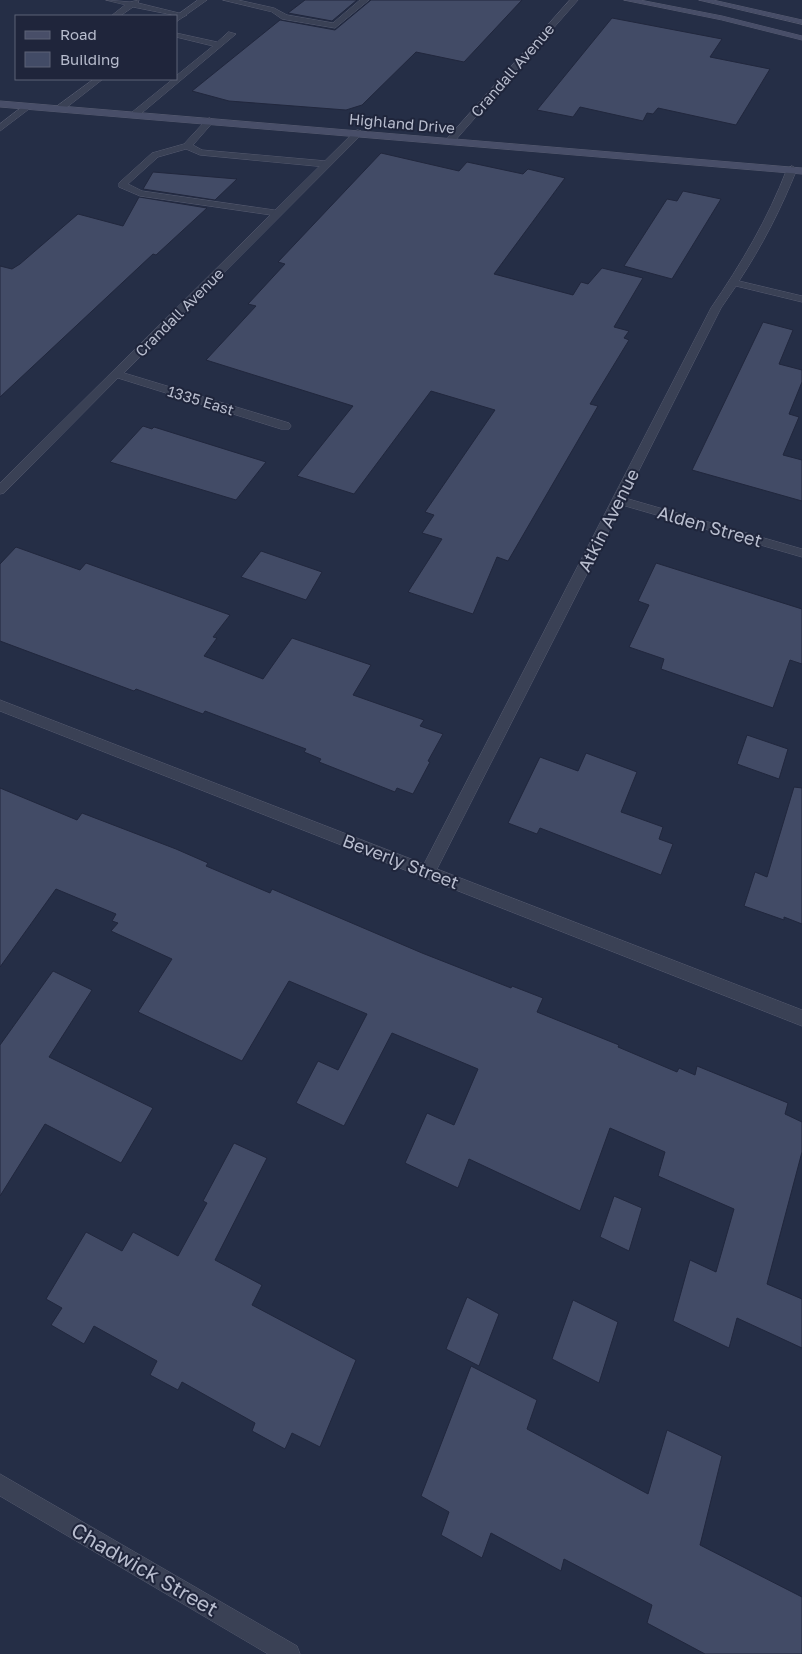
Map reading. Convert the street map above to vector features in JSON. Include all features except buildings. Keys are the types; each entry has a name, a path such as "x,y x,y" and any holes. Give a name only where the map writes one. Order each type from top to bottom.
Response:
{"main road":[{"path":"628,0 722,18 802,38"},
{"path":"703,0 802,22"},
{"name":"Highland Drive","path":"0,104 797,170"}],"street":[{"path":"110,0 134,2 183,14"},
{"path":"178,18 203,0"},
{"path":"227,0 274,10 295,12"},
{"path":"274,10 285,17 335,26 365,0"},
{"name":"Crandall Avenue","path":"450,141 574,0"},
{"path":"116,15 134,2"},
{"path":"311,15 318,23"},
{"path":"178,78 232,34"},
{"path":"178,35 218,45"},
{"path":"58,109 97,80"},
{"path":"134,115 176,80"},
{"path":"0,128 29,106"},
{"path":"210,121 187,146 155,155 122,185 140,193 278,213"},
{"name":"Crandall Avenue","path":"0,490 358,133"},
{"path":"187,146 200,152 326,164"},
{"name":"Atkin Avenue","path":"428,872 716,308 748,262 786,186 797,170"},
{"path":"734,283 802,299"},
{"name":"1335 East","path":"116,374 286,426"},
{"name":"Alden Street","path":"619,500 802,553"},
{"name":"Beverly Street","path":"0,705 802,1018"},
{"name":"Chadwick Street","path":"0,1484 289,1654"}]}
